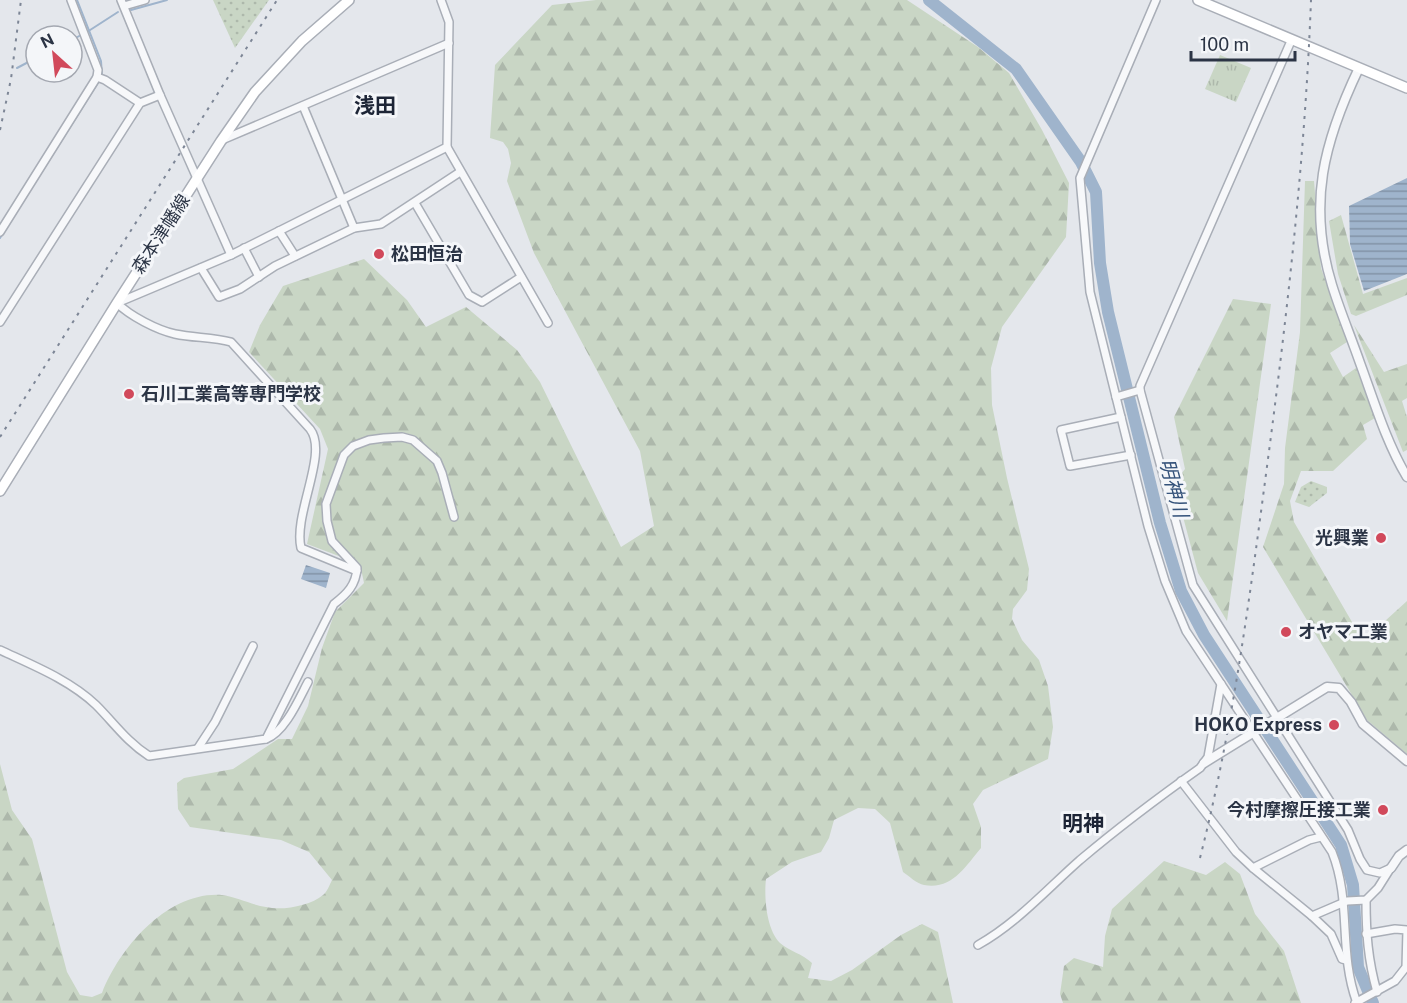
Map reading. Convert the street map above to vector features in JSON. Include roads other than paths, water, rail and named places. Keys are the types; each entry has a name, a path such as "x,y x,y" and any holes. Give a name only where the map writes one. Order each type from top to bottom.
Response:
{"main road":[{"name":"森本津幡線","path":"0,491 117,303 255,92 302,41 349,0"},
{"path":"1198,0 1407,88"}],"street":[{"path":"71,0 100,78 140,103"},
{"path":"145,0 123,3 160,94 231,255"},
{"path":"441,0 449,22 447,147 548,323"},
{"path":"1156,0 1080,178 1090,292 1118,397 1148,525 1165,581 1186,631 1332,852 1340,872 1345,902 1346,960 1350,982 1358,1002 1395,981 1406,967 1407,930 1395,929 1366,934"},
{"path":"1118,397 1137,391 1140,386 1291,41"},
{"path":"221,141 449,43"},
{"path":"1359,68 1341,105 1329,141 1320,202 1323,251 1332,284 1385,431 1407,477"},
{"path":"0,232 100,78"},
{"path":"0,322 140,103 160,94"},
{"path":"303,106 354,228"},
{"path":"357,571 301,548 300,534 304,507 316,457 315,437 310,429 231,342 173,333 128,313 117,303 231,255 447,147"},
{"path":"201,268 219,297 240,289 295,256 354,228 381,224 460,172"},
{"path":"415,203 469,295 482,302 521,277"},
{"path":"279,231 295,256"},
{"path":"244,248 259,277"},
{"path":"1137,391 1193,585 1273,719 1348,830 1367,870 1380,873 1391,868"},
{"path":"1121,417 1061,430 1070,466 1131,454"},
{"path":"266,739 334,604 352,587 356,578 357,568 332,541 327,521 326,504 344,455 353,446 369,440 402,437 413,440 437,461 454,517"},
{"path":"198,748 215,722 253,646"},
{"path":"0,650 63,681 95,704 132,745 149,756 274,736 297,705 308,682"},
{"path":"978,945 1027,910 1080,860 1200,768 1208,757 1221,684"},
{"path":"1204,763 1327,687 1339,688 1352,702 1363,724 1407,761"},
{"path":"1181,781 1236,852 1312,916 1330,934 1342,958 1346,960"},
{"path":"1253,868 1309,840 1321,837"},
{"path":"1312,916 1345,902 1366,900 1378,888 1399,856 1407,850"},
{"path":"1366,900 1369,964 1376,993"}],"water":[{"path":"1407,178 1407,274 1364,291 1350,244 1349,206"},
{"path":"306,565 330,573 326,588 301,579"}],"waterway":[{"path":"77,0 101,61 102,76"},
{"path":"131,10 167,0"},
{"name":"明神川","path":"929,0 1016,69 1081,162 1096,192 1100,263 1108,312 1160,523 1181,591 1204,635 1341,845 1353,885 1358,967 1373,1003"},
{"path":"87,32 118,12"},
{"path":"17,68 24,64"},
{"path":"0,238 99,81"}],"railway":[{"path":"0,130 11,79 21,0"},
{"path":"0,437 277,0"},
{"path":"1200,858 1239,667 1274,415 1300,178 1311,0"}],"place":[{"name":"松田恒治","path":"379,254"},
{"name":"石川工業高等専門学校","path":"129,394"},
{"name":"光興業","path":"1381,538"},
{"name":"オヤマ工業","path":"1286,632"},
{"name":"HOKO Express","path":"1334,725"},
{"name":"今村摩擦圧接工業","path":"1383,810"}],"district":[{"name":"浅田","path":"375,106"},
{"name":"明神","path":"1083,824"}]}
